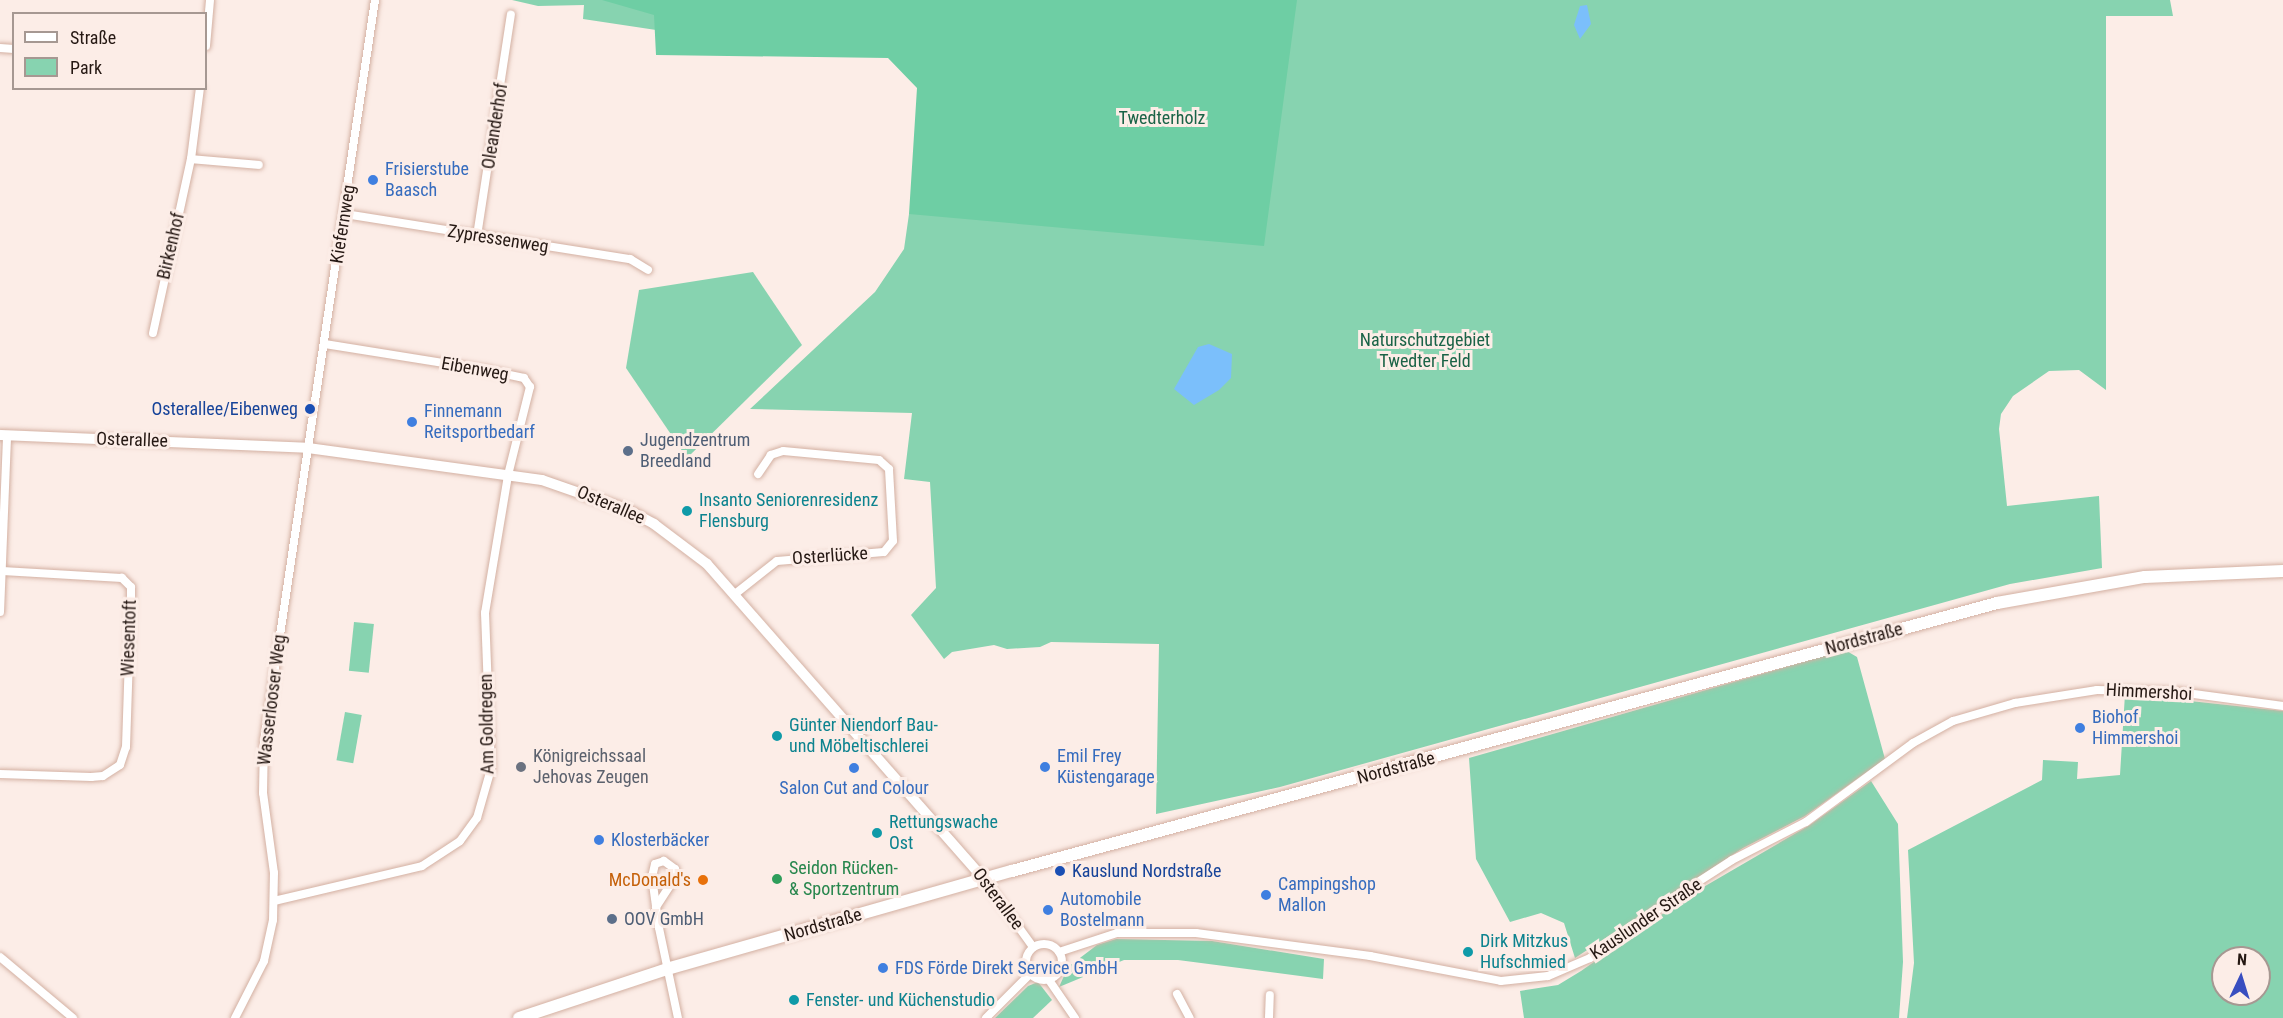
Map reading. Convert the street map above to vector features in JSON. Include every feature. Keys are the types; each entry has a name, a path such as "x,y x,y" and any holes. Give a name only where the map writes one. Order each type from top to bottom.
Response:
{"main road":[{"name":"Nordstraße","path":"519,1018 667,969 984,879 1997,603 2145,577 2283,571"}],"street":[{"path":"207,34 210,0"},
{"name":"Kiefernweg","path":"308,448 345,214 375,0"},
{"name":"Oleanderhof","path":"477,236 511,15"},
{"name":"Birkenhof","path":"153,333 190,159 200,90"},
{"path":"190,159 259,165"},
{"name":"Zypressenweg","path":"345,214 630,259 648,270"},
{"name":"Eibenweg","path":"324,344 487,370 529,381 508,475"},
{"path":"0,612 3,435"},
{"name":"Osterallee","path":"3,435 308,448 508,475 572,488 628,510 683,544 735,594 984,879 1034,947"},
{"name":"Wasserlooser Weg","path":"235,1018 264,960 274,901 263,793 263,750 308,448"},
{"name":"Osterlücke","path":"735,594 777,561 884,552 892,541 889,469 879,460 783,451 771,455 758,474"},
{"name":"Am Goldregen","path":"274,901 422,866 460,841 477,818 491,770 485,613 508,475"},
{"name":"Wiesentoft","path":"0,774 103,776 120,765 126,747 131,587 122,578 114,577 2,571"},
{"name":"Himmershoi","path":"2015,704 2076,692 2138,689 2283,706"},
{"name":"Kauslunder Straße","path":"1034,947 1045,944 1059,952 1117,933 1196,933 1370,956 1474,978 1518,981 1566,970 1620,938 1732,860 1806,822 1913,743 1953,721 2015,704"},
{"path":"656,907 676,876 670,863 664,861 652,869 656,907 678,1018"},
{"path":"1034,947 1026,957 1030,974 1039,980 1049,980 1061,970 1059,952"},
{"path":"0,957 73,1018"},
{"path":"986,1018 1030,974"},
{"path":"1049,980 1075,1018"},
{"path":"1177,994 1190,1018"},
{"path":"1269,1018 1270,995"}],"green space":[{"name":"Naturschutzgebiet Twedter Feld","path":"512,0 2170,0 2173,16 2106,16 2106,390 2079,370 2049,371 2013,396 2001,414 1999,429 2007,506 2099,496 2102,568 2010,584 1280,787 1156,814 1159,644 1051,642 1040,647 1007,649 994,645 952,652 944,659 911,615 936,588 930,482 904,479 912,413 750,409 875,292 904,249 909,214 913,214 933,71 876,52 716,39 583,19 584,5 538,6"},
{"name":"Twedterholz","path":"602,0 1297,0 1264,246 909,214 917,88 888,58 656,55 654,15"},
{"path":"753,272 802,345 687,458 626,368 639,290"},
{"path":"354,622 374,624 369,673 349,671"},
{"path":"1845,650 1857,657 1885,759 1805,816 1743,848 1575,958 1564,923 1541,913 1510,922 1476,859 1469,758"},
{"path":"2125,694 2283,711 2283,1018 1907,1018 1914,963 1908,850 2042,780 2043,760 2078,762 2077,779 2120,775"},
{"path":"345,712 362,715 353,763 336,760"},
{"path":"1871,781 1898,824 1903,962 1899,1018 1524,1018 1520,991 1558,985 1688,896 1810,825"},
{"path":"1116,939 1212,941 1324,959 1323,979 1178,960 1124,960 1059,987 1068,967 1097,945"},
{"path":"1038,982 1052,1000 1033,1018 995,1018 1028,986"}],"water":[{"path":"1587,5 1591,24 1580,39 1574,25 1580,6"},
{"path":"1209,344 1232,354 1231,378 1219,390 1194,405 1174,389 1198,347"}],"place":[{"name":"Frisierstube Baasch","path":"373,180"},
{"name":"Osterallee/Eibenweg","path":"310,409"},
{"name":"Finnemann Reitsportbedarf","path":"412,422"},
{"name":"Jugendzentrum Breedland","path":"628,451"},
{"name":"Insanto Seniorenresidenz Flensburg","path":"687,511"},
{"name":"Biohof Himmershoi","path":"2080,728"},
{"name":"Günter Niendorf Bau- und Möbeltischlerei","path":"777,736"},
{"name":"Königreichssaal Jehovas Zeugen","path":"521,767"},
{"name":"Emil Frey Küstengarage","path":"1045,767"},
{"name":"Salon Cut and Colour","path":"854,768"},
{"name":"Rettungswache Ost","path":"877,833"},
{"name":"Klosterbäcker","path":"599,840"},
{"name":"Kauslund Nordstraße","path":"1060,871"},
{"name":"Seidon Rücken- & Sportzentrum","path":"777,879"},
{"name":"McDonald's","path":"703,880"},
{"name":"Campingshop Mallon","path":"1266,895"},
{"name":"Automobile Bostelmann","path":"1048,910"},
{"name":"OOV GmbH","path":"612,919"},
{"name":"Dirk Mitzkus Hufschmied","path":"1468,952"},
{"name":"FDS Förde Direkt Service GmbH","path":"883,968"},
{"name":"Fenster- und Küchenstudio","path":"794,1000"}]}
